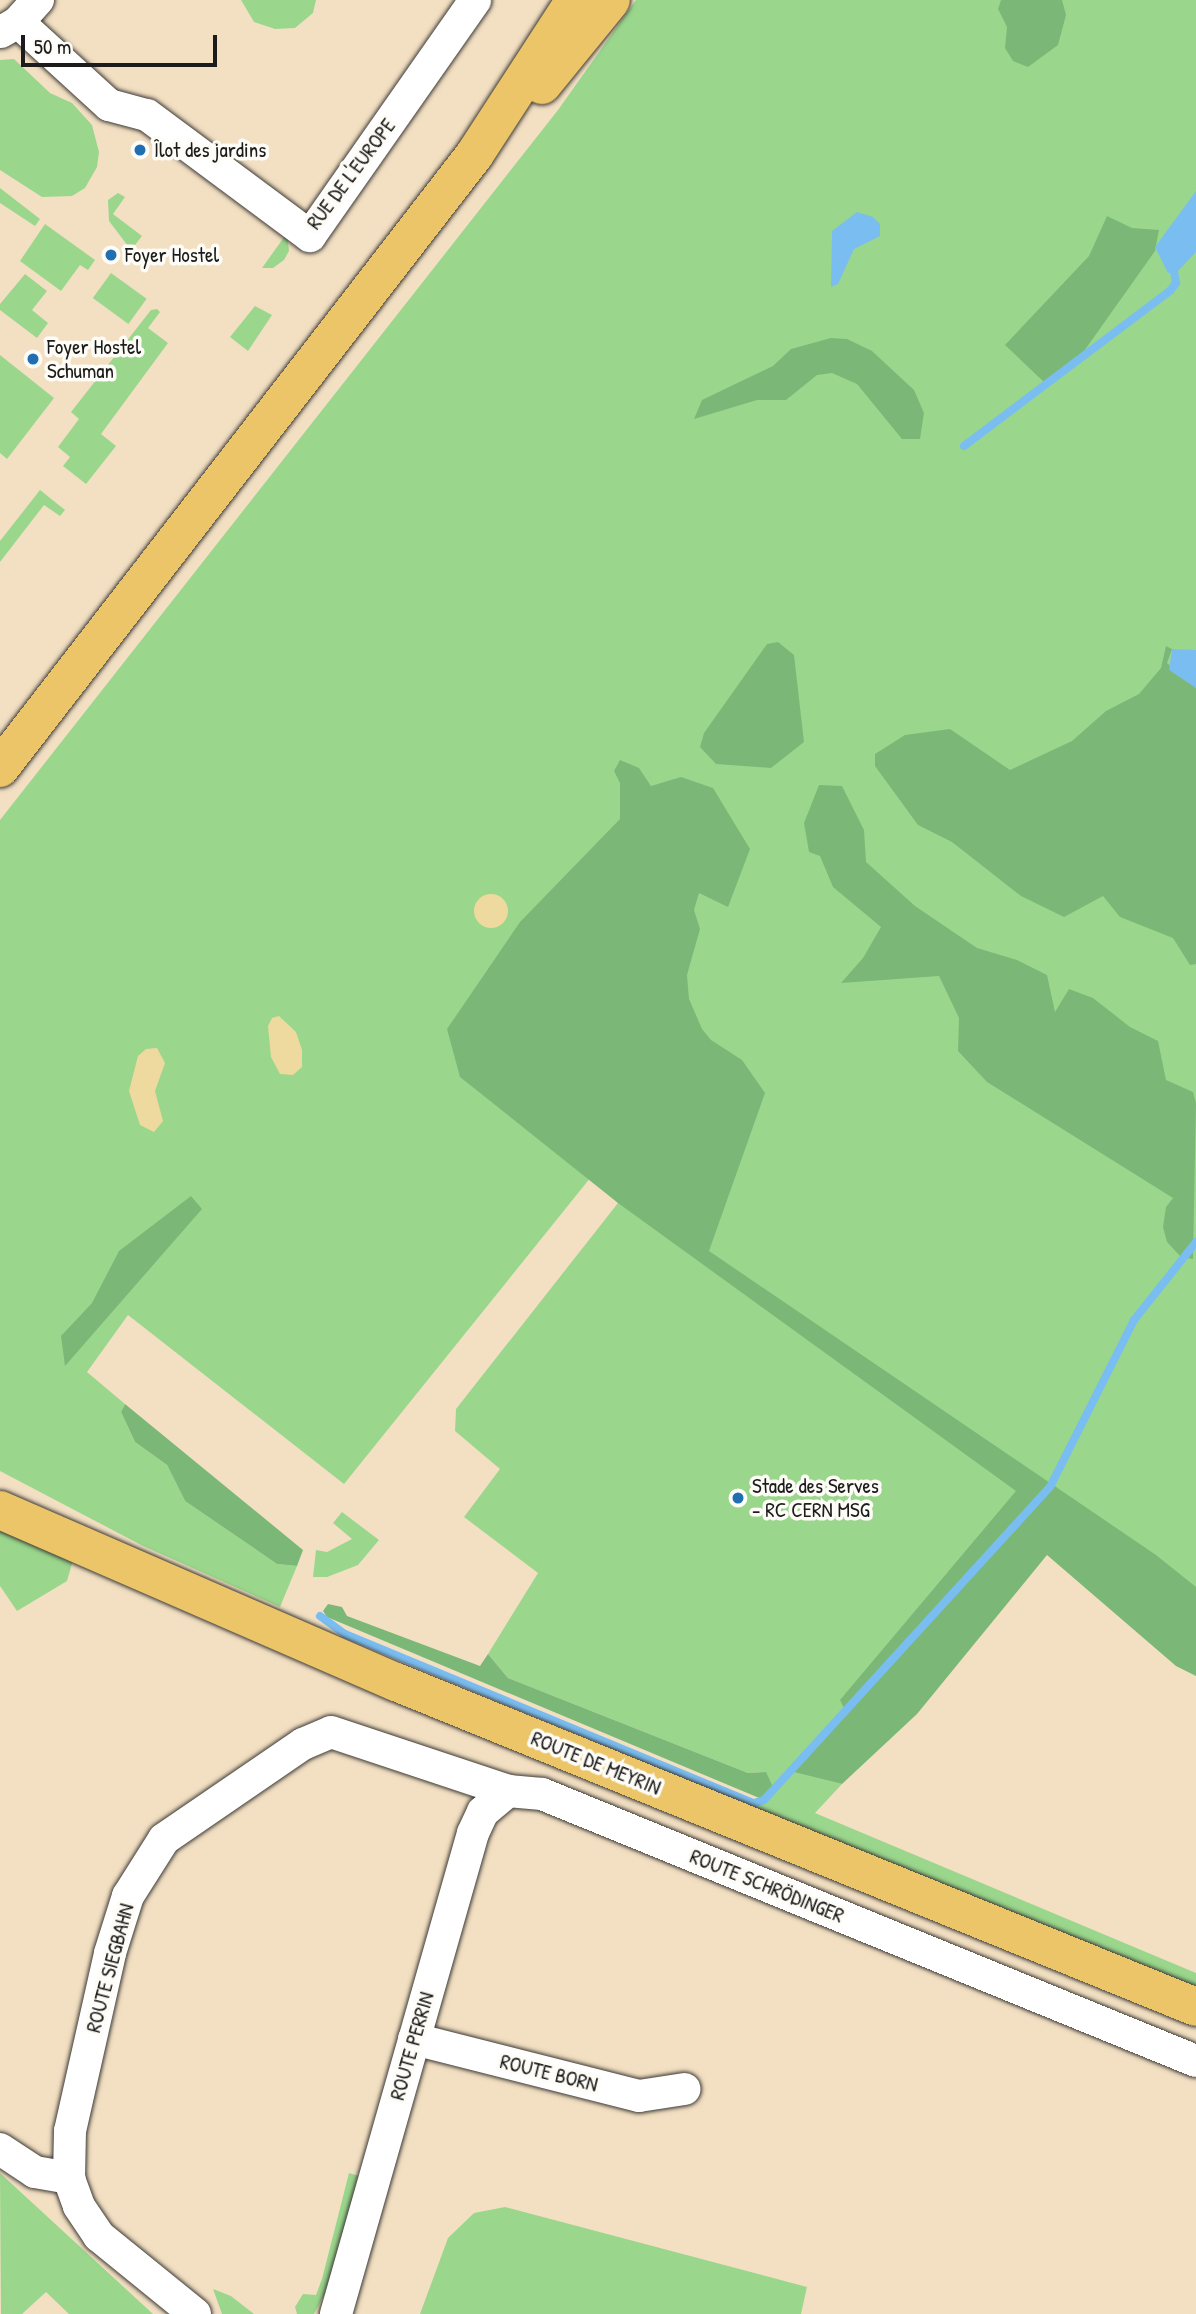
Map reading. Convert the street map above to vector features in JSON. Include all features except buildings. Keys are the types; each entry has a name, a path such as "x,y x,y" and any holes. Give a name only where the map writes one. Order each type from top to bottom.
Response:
{"main road":[{"path":"0,768 475,154 575,0"},
{"path":"475,154 572,54 611,0"},
{"name":"ROUTE DE MEYRIN","path":"0,1510 396,1682 1196,2007"}],"street":[{"name":"RUE DE L'EUROPE","path":"18,18 109,105 147,116 310,236 475,0"},
{"name":"ROUTE SCHRÖDINGER","path":"331,1732 508,1791 542,1794 1196,2061"},
{"name":"ROUTE SIEGBAHN","path":"69,2178 70,2131 110,1953 128,1896 150,1857 181,1823 303,1744 331,1732"},
{"name":"ROUTE PERRIN","path":"335,2314 473,1833 483,1812 508,1791"},
{"name":"ROUTE BORN","path":"414,2039 639,2096 684,2089"},
{"path":"0,2148 35,2172 69,2178 79,2206 99,2236 195,2314"}],"green space":[{"path":"241,0 316,0 313,13 295,28 275,29 254,22"},
{"path":"636,0 1196,0 1196,1618 1037,1504 789,1771 842,1784 815,1813 1196,1973 1196,1988 754,1808 764,1800 766,1772 748,1773 508,1678 488,1654 538,1573 464,1517 500,1469 455,1431 456,1409 618,1203 591,1177 344,1484 128,1315 87,1372 125,1404 121,1412 135,1442 167,1465 185,1501 277,1564 297,1566 280,1607 143,1546 0,1471 0,820 558,110"},
{"path":"1001,0 1062,0 1066,15 1058,45 1028,67 1013,61 1005,48 1007,27 998,9"},
{"path":"14,59 50,93 72,103 92,125 99,152 97,167 85,188 72,196 42,197 0,170 0,60"},
{"path":"0,188 40,219 35,226 0,203"},
{"path":"118,193 125,197 113,214 142,236 131,250 109,221 108,200"},
{"path":"1107,216 1132,228 1159,230 1155,251 1077,361 1046,384 1005,345 1089,256"},
{"path":"45,224 95,260 88,270 80,265 61,291 20,261"},
{"path":"287,233 289,251 284,260 273,268 262,268"},
{"path":"111,273 147,299 128,324 93,298"},
{"path":"25,274 47,291 32,310 48,323 37,338 0,310 0,304"},
{"path":"255,306 272,315 248,351 230,337"},
{"path":"157,309 160,312 148,328 168,343 101,434 116,446 86,484 63,466 70,457 58,447 79,419 71,412 151,310"},
{"path":"831,338 847,339 872,351 914,390 924,413 920,439 902,439 857,384 832,373 817,375 786,400 757,400 694,419 702,400 773,366 791,349"},
{"path":"0,355 54,398 7,459 0,453"},
{"path":"40,490 65,510 60,516 44,505 0,562 0,541"},
{"path":"778,642 794,655 804,742 771,768 716,764 700,747 704,733 767,644"},
{"path":"1166,646 1172,649 1167,663 1196,688 1196,964 1190,965 1173,938 1120,917 1103,896 1064,917 1021,896 952,842 918,825 875,766 875,754 905,735 950,729 1010,770 1072,741 1106,711 1139,694 1161,668"},
{"path":"620,760 639,768 651,786 681,777 713,788 750,849 728,907 699,893 694,910 700,929 687,975 689,999 702,1029 711,1040 742,1060 765,1093 709,1251 1156,1555 1196,1587 1196,1676 1176,1666 1047,1555 917,1714 842,1784 789,1771 845,1710 840,1700 1016,1491 618,1203 460,1077 447,1029 520,922 620,819 620,783 614,771"},
{"path":"819,785 842,786 864,830 866,862 915,906 977,948 1017,960 1047,975 1055,1012 1069,989 1093,998 1130,1027 1158,1041 1166,1080 1193,1092 1196,1103 1193,1259 1181,1257 1167,1242 1163,1227 1166,1207 1173,1198 987,1082 958,1051 959,1018 939,976 841,983 863,958 881,927 833,887 820,856 809,852 804,823"},
{"path":"191,1196 202,1209 65,1366 61,1336 92,1303 119,1251"},
{"path":"125,1404 303,1550 297,1566 277,1564 185,1501 167,1465 135,1442 121,1412"},
{"path":"342,1512 379,1540 358,1565 327,1577 313,1577 316,1550 327,1552 352,1539 333,1523"},
{"path":"0,1529 73,1560 67,1581 17,1611 0,1586"},
{"path":"328,1604 342,1607 347,1616 480,1666 488,1654 508,1678 748,1773 766,1772 774,1789 764,1800 327,1617 323,1611"},
{"path":"0,2173 153,2314 69,2314 46,2292 22,2314 1,2314"},
{"path":"349,2173 359,2176 330,2284 314,2314 297,2314 295,2307 303,2294 316,2295 322,2279"},
{"path":"505,2207 807,2287 801,2314 420,2314 448,2238 474,2213"},
{"path":"213,2289 231,2296 254,2314 222,2314"}],"sand":[{"path":"491,894 503,899 508,911 503,923 491,928 479,923 474,911 479,899"},
{"path":"279,1016 296,1032 302,1050 302,1067 293,1075 280,1074 271,1057 268,1026 272,1018"},
{"path":"157,1048 165,1063 155,1091 163,1121 154,1132 140,1125 129,1091 138,1056 146,1049"}],"water":[{"path":"1196,191 1196,252 1178,271 1168,273 1155,247"},
{"path":"857,212 873,217 880,224 880,236 854,249 838,284 831,287 832,231"},
{"path":"1172,649 1196,650 1196,688 1169,670"}],"waterway":[{"path":"964,446 1170,291 1176,283 1174,272"},
{"path":"320,1616 345,1634 754,1803 764,1800 1050,1487 1134,1320 1196,1242"}],"place":[{"name":"Îlot des jardins","path":"140,150"},
{"name":"Foyer Hostel","path":"111,255"},
{"name":"Foyer Hostel Schuman","path":"33,359"},
{"name":"Stade des Serves - RC CERN MSG","path":"738,1498"}]}
